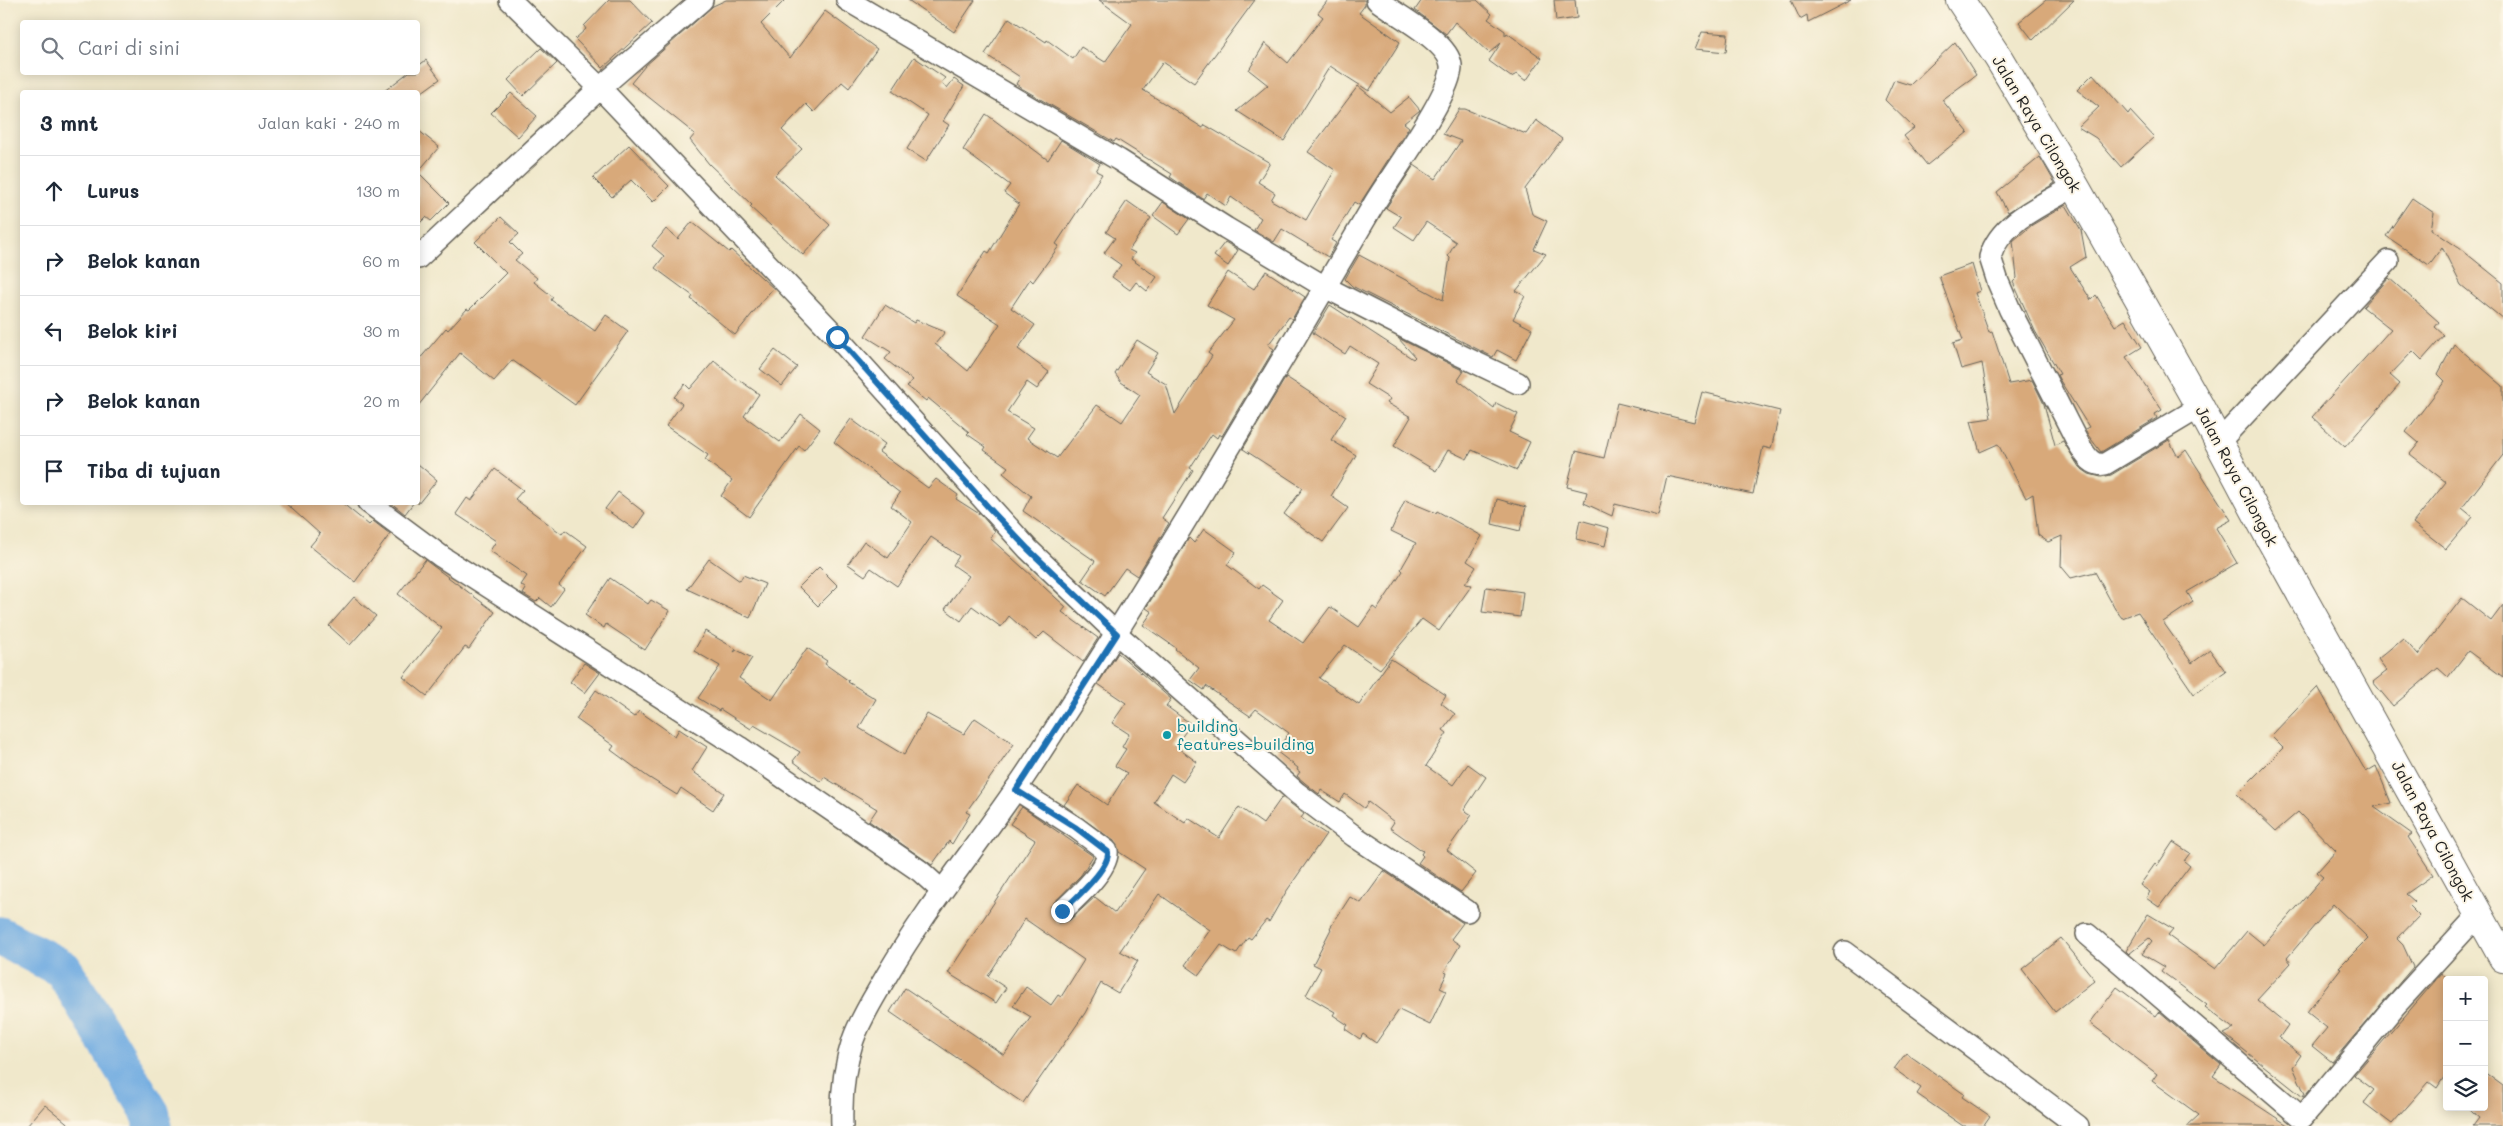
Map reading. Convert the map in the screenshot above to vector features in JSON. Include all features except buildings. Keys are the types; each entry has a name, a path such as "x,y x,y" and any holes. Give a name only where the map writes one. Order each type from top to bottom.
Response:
{"highway":[{"name":"Jalan Raya Cilongok","path":"1960,0 1999,59 2075,186 2200,407 2218,443 2503,958"}],"street":[{"path":"510,0 600,88 860,362 996,515 1117,634 1297,792 1354,836 1467,912"},
{"path":"420,256 600,88 702,0"},
{"path":"847,0 1119,160 1226,228 1325,287 1518,383"},
{"path":"842,1126 841,1100 853,1041 870,1005 910,936 941,890 970,855 1016,790 1117,634 1444,93 1452,70 1448,54 1432,39 1377,0"},
{"path":"2075,186 2010,226 1999,236 1990,257 2010,310 2077,441 2089,459 2094,463 2105,464 2200,407"},
{"path":"2218,443 2388,261"},
{"path":"372,505 442,557 738,747 920,872 941,890"},
{"path":"1016,790 1075,827 1108,852 1106,862 1083,891 1062,911"},
{"path":"2087,934 2300,1122 2394,1007 2478,915"},
{"path":"1845,952 2078,1126"}],"waterway":[{"path":"0,936 63,969 151,1114 152,1126"}],"place":[{"name":"building features=building","path":"1167,735"}],"route":[{"path":"837,337 989,508 1028,549 1117,634 1016,790 1075,827 1108,852 1106,862 1083,891 1062,911"}]}
